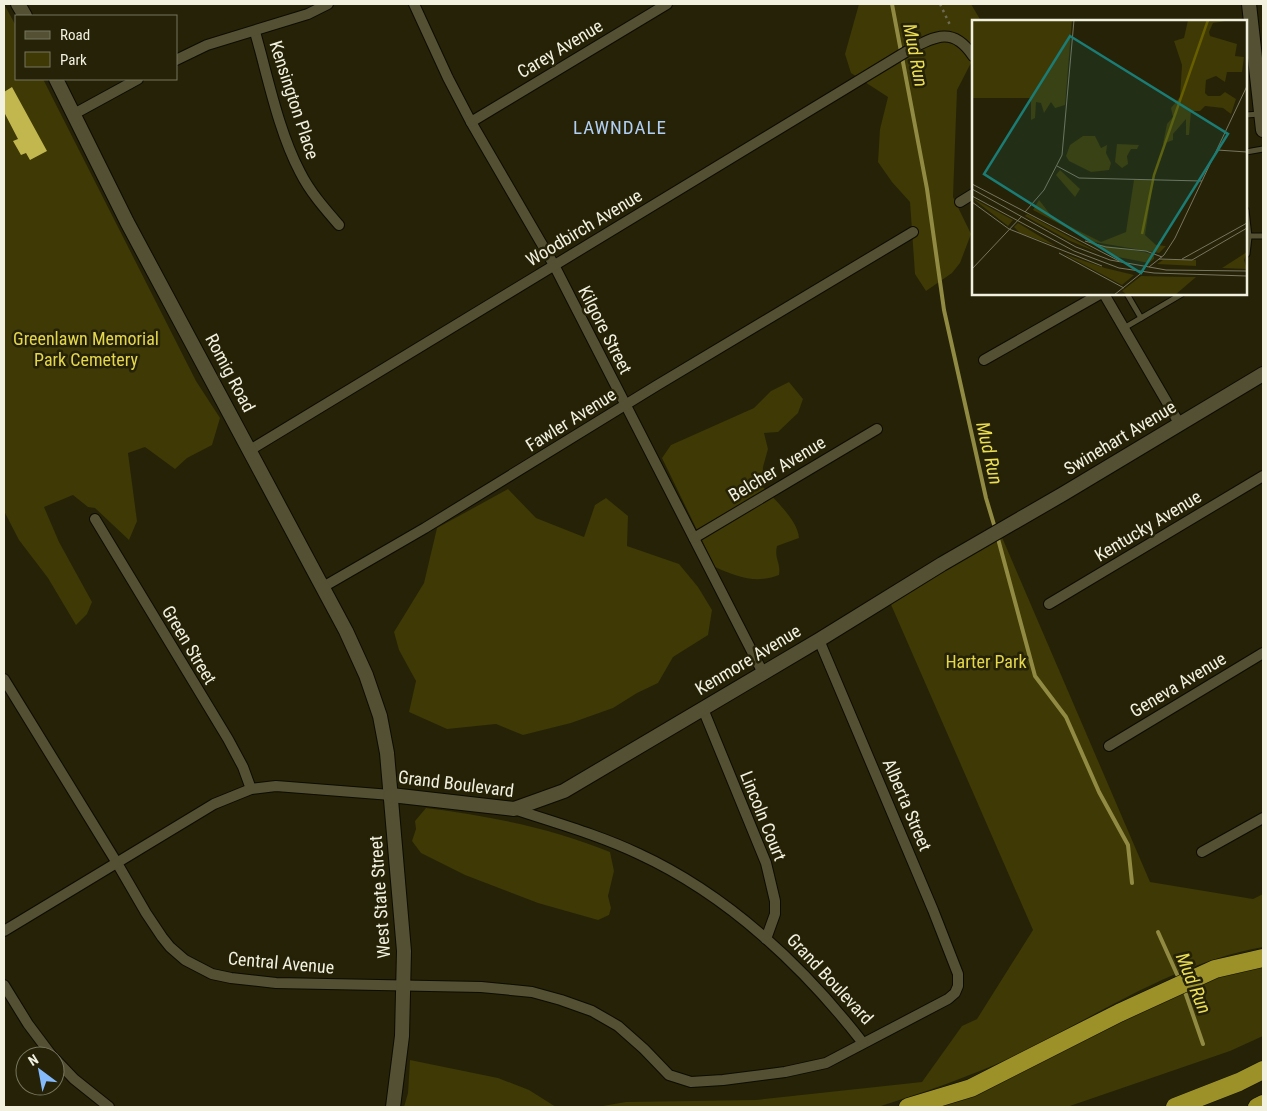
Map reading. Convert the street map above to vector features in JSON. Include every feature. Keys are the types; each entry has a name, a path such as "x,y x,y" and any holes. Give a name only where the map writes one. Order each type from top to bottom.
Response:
{"highway":[{"path":"908,1107 971,1088 1119,1013 1215,969 1263,958"},
{"path":"1174,1107 1239,1082 1263,1070"},
{"path":"1257,1107 1263,1104"}],"street":[{"path":"18,4 24,15"},
{"path":"178,59 207,45 255,32 308,14 328,4"},
{"name":"Kilgore Street","path":"414,4 448,78 471,122 554,265 763,673"},
{"name":"Carey Avenue","path":"471,122 667,4"},
{"path":"1248,4 1249,31 1255,57 1263,129"},
{"name":"Kensington Place","path":"255,32 284,132 300,173 324,208 340,225"},
{"name":"Woodbirch Avenue","path":"250,450 926,40 947,36 956,38"},
{"path":"956,38 961,41 972,55"},
{"name":"Romig Road","path":"57,80 132,231 323,587 363,666 370,686"},
{"path":"74,114 136,80"},
{"path":"960,202 972,195"},
{"name":"Fawler Avenue","path":"323,587 425,528 913,232"},
{"path":"984,360 1100,295"},
{"path":"1103,295 1179,424"},
{"name":"Swinehart Avenue","path":"995,533 1263,374"},
{"name":"Belcher Avenue","path":"694,538 877,429"},
{"name":"Kentucky Avenue","path":"1049,604 1263,476"},
{"name":"Green Street","path":"95,519 228,739 243,767 251,789"},
{"name":"Kenmore Avenue","path":"514,809 564,791 995,533"},
{"name":"Alberta Street","path":"819,640 933,910 958,974 958,986"},
{"name":"Geneva Avenue","path":"1109,746 1263,653"},
{"name":"Central Avenue","path":"4,679 162,937 177,954 196,967 212,974 276,983 481,987 532,992 592,1011 618,1026 669,1075 691,1082 785,1072 826,1063 948,999 955,993 958,986"},
{"name":"West State Street","path":"370,686 380,716 387,753 403,923 404,986 402,1036 392,1107"},
{"name":"Lincoln Court","path":"703,709 770,877 775,901 775,914 766,939"},
{"name":"Grand Boulevard","path":"4,931 214,804 251,789 290,786 514,809 603,838 642,855 669,869 706,893 766,939 818,991 863,1043"},
{"path":"1202,852 1263,818"},
{"path":"4,985 28,1024 44,1046"},
{"path":"65,1070 109,1107"}],"lane":[{"path":"1247,115 1261,114"},
{"path":"1247,152 1263,150"},
{"path":"1247,223 1247,254"},
{"path":"1248,236 1263,236"},
{"path":"1128,295 1141,318"},
{"path":"1123,329 1180,295"}],"path":[{"path":"940,4 956,38"}],"green space":[{"name":"Greenlawn Memorial Park Cemetery","path":"4,4 15,24 15,80 44,80 196,381 220,418 212,445 187,458 175,469 145,447 128,453 137,521 129,540 95,508 88,507 73,495 44,507 59,542 92,602 87,614 76,625 48,578 19,540 4,511"},
{"path":"859,4 971,4 980,20 972,20 972,61 957,90 953,197 971,234 960,263 952,273 926,291 915,274 910,202 892,182 878,162 880,129 888,97 851,73 845,54"},
{"path":"789,382 803,399 798,413 778,432 764,433 768,449 763,467 762,486 790,517 798,531 799,538 777,546 776,554 779,575 771,578 754,579 731,574 715,567 662,458 671,445 754,408 771,391"},
{"path":"508,489 536,518 584,537 595,505 606,498 628,516 627,546 679,564 698,587 712,610 708,635 673,657 658,683 613,708 571,723 523,735 496,724 447,729 409,712 416,681 399,650 394,632 424,583 437,528"},
{"name":"Harter Park","path":"1001,535 1150,882 1253,899 1263,894 1263,947 1229,955 1165,979 1010,1058 963,1078 881,1106 597,1107 626,1102 756,1100 922,1082 962,1026 977,1019 1033,930 889,600"},
{"path":"426,808 520,824 566,836 610,852 614,871 608,896 611,908 609,915 598,920 538,903 465,875 421,853 412,841 416,829 415,821"},
{"path":"1263,966 1263,1036 1230,1051 1067,1107 934,1107 1208,978"},
{"path":"410,1060 498,1078 529,1090 556,1107 404,1107 408,1093"}],"building":[{"path":"12,87 47,151 30,160 26,153 21,155 13,141 18,139 4,112 4,92"}],"waterway":[{"name":"Mud Run","path":"892,4 927,189 944,310 986,498 995,528"},
{"name":"Mud Run","path":"997,535 1035,676 1066,717 1099,792 1128,845 1132,883"},
{"name":"Mud Run","path":"1158,932 1180,981"},
{"name":"Mud Run","path":"1184,989 1203,1044"}],"district":[{"name":"LAWNDALE","path":"620,127"}]}
